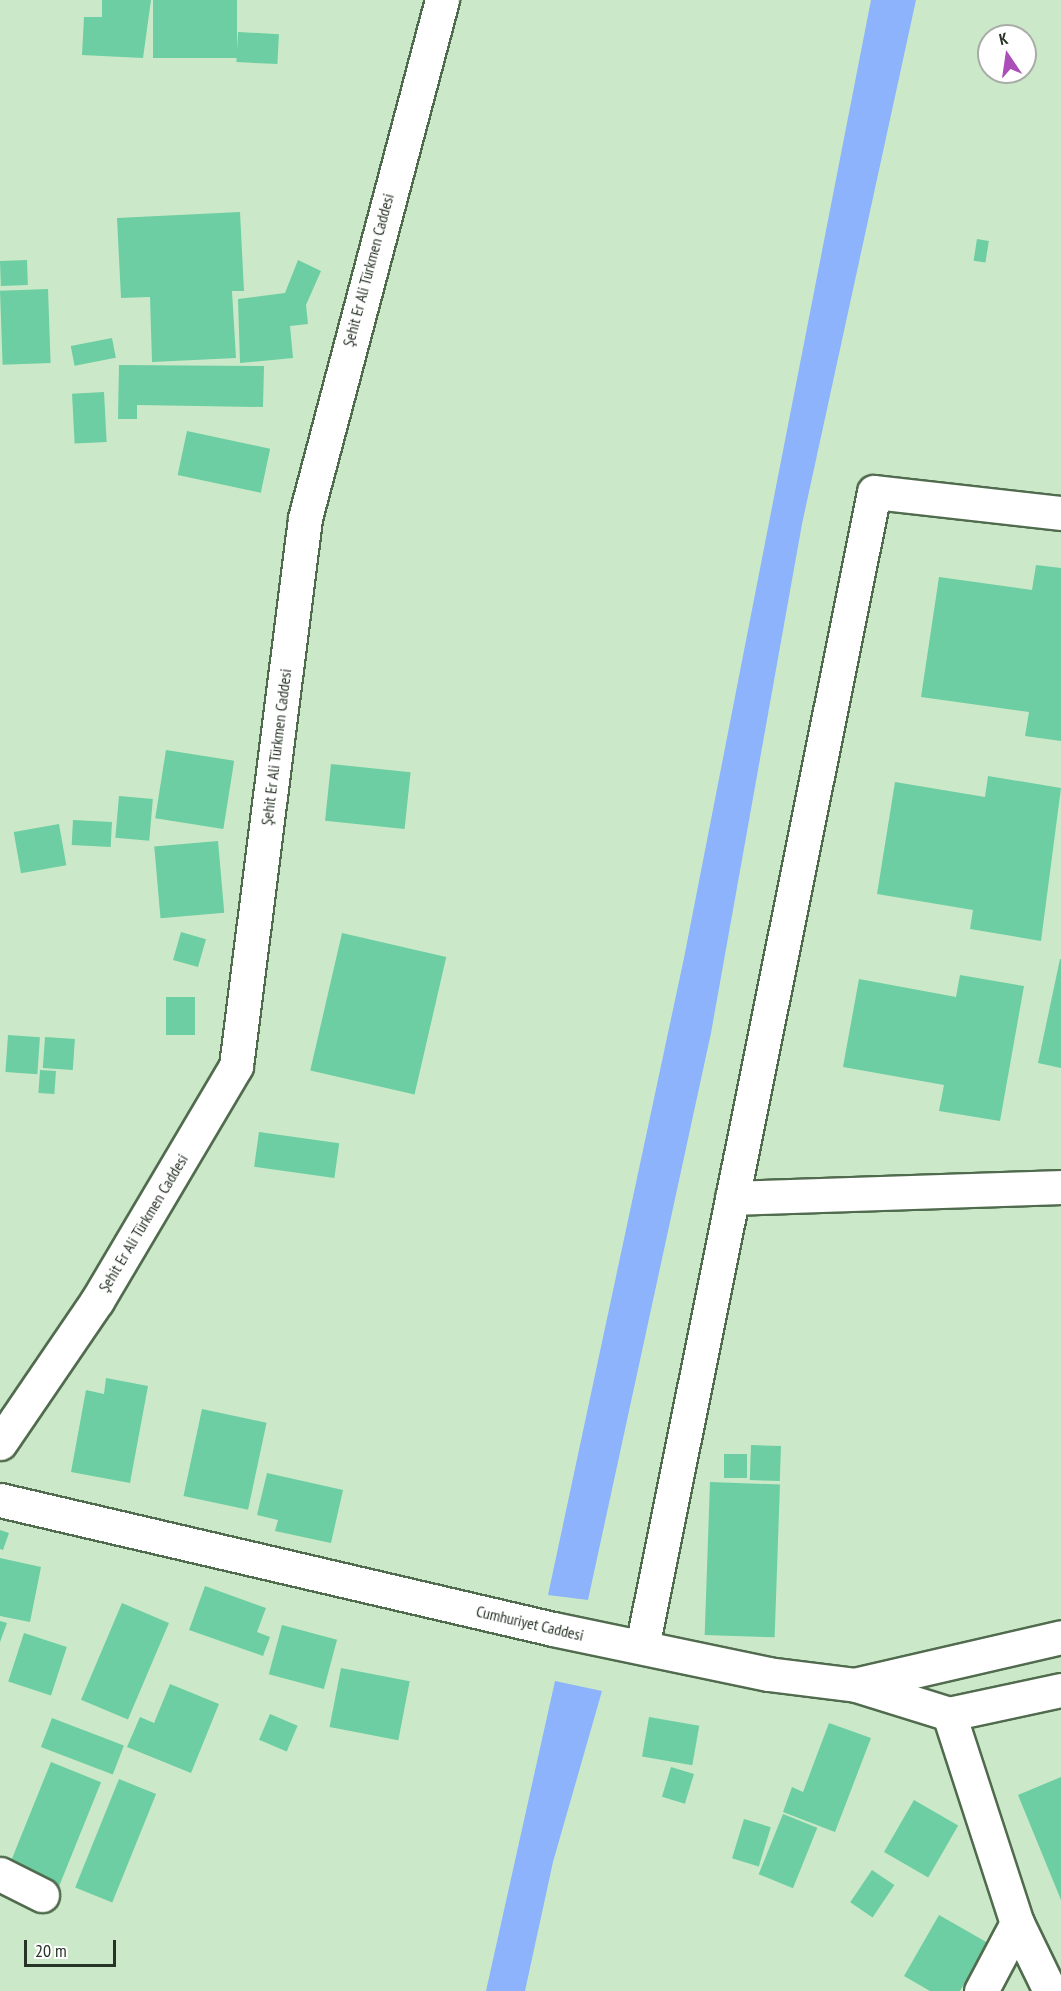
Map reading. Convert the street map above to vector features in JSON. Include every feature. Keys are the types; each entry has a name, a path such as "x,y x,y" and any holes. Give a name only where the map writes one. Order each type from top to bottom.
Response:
{"street":[{"name":"Şehit Er Ali Türkmen Caddesi","path":"0,1443 97,1301 236,1066 305,518 442,0"},
{"path":"642,1647 874,492 1061,513"},
{"path":"732,1198 1061,1187"},
{"name":"Cumhuriyet Caddesi","path":"0,1500 642,1647 856,1685 949,1714 1061,1690"},
{"path":"856,1685 1061,1637"},
{"path":"949,1714 1017,1923 1050,1991"},
{"path":"0,1874 42,1895"},
{"path":"981,1991 1017,1923"}],"water":[{"path":"871,0 916,0 802,524 711,1033 588,1600 548,1595 684,958"},
{"path":"555,1681 602,1691 553,1862 525,1991 486,1991"}],"building":[{"path":"102,0 151,0 143,58 82,55 84,17 102,17"},
{"path":"153,0 237,0 237,58 153,58"},
{"path":"238,32 279,34 277,64 236,62"},
{"path":"240,212 244,291 232,291 236,358 152,362 150,297 121,298 117,218"},
{"path":"977,239 989,241 985,263 974,261"},
{"path":"27,260 28,285 1,286 0,261"},
{"path":"298,260 321,271 306,305 308,324 290,326 293,358 240,363 238,299 285,293"},
{"path":"48,289 51,363 3,365 0,291"},
{"path":"112,338 116,358 75,366 71,346"},
{"path":"119,365 264,366 263,407 137,405 137,419 118,419"},
{"path":"104,392 107,442 75,444 72,394"},
{"path":"187,431 270,449 261,493 178,475"},
{"path":"1036,565 1061,568 1061,741 1025,736 1029,712 921,697 939,577 1032,590"},
{"path":"166,750 234,761 223,829 155,818"},
{"path":"331,764 411,772 405,829 325,821"},
{"path":"988,776 1061,788 1041,941 970,929 973,910 877,894 895,782 985,797"},
{"path":"119,796 153,799 149,841 115,838"},
{"path":"73,820 112,822 111,847 72,845"},
{"path":"59,824 66,865 21,873 14,832"},
{"path":"218,841 224,913 161,918 154,847"},
{"path":"181,932 206,939 198,967 173,960"},
{"path":"342,933 446,957 415,1094 310,1070"},
{"path":"1061,959 1061,1068 1038,1063"},
{"path":"960,975 1024,986 1000,1121 939,1111 944,1085 843,1067 859,979 956,997"},
{"path":"166,997 195,997 195,1035 166,1035"},
{"path":"8,1035 40,1037 37,1074 5,1072"},
{"path":"45,1037 75,1039 73,1070 43,1068"},
{"path":"40,1070 56,1071 54,1094 38,1093"},
{"path":"259,1132 339,1143 334,1178 254,1167"},
{"path":"106,1378 148,1386 130,1483 71,1472 86,1390 104,1394"},
{"path":"202,1409 267,1423 248,1510 183,1496"},
{"path":"751,1445 781,1446 780,1481 750,1480"},
{"path":"724,1454 747,1454 747,1478 724,1478"},
{"path":"267,1473 343,1490 331,1543 275,1531 278,1520 257,1515"},
{"path":"710,1482 780,1484 775,1637 705,1635"},
{"path":"0,1530 9,1533 3,1550 0,1549"},
{"path":"0,1558 41,1567 30,1622 0,1616"},
{"path":"205,1586 266,1608 257,1632 270,1637 263,1656 189,1630"},
{"path":"122,1603 169,1623 128,1720 81,1700"},
{"path":"0,1621 7,1623 0,1642"},
{"path":"282,1625 337,1640 324,1689 269,1674"},
{"path":"24,1633 67,1647 51,1695 8,1682"},
{"path":"341,1668 410,1681 398,1740 330,1727"},
{"path":"170,1684 219,1704 191,1773 127,1747 140,1717 154,1723"},
{"path":"270,1714 298,1726 287,1751 259,1740"},
{"path":"649,1717 699,1726 692,1765 642,1756"},
{"path":"52,1718 124,1746 113,1775 41,1747"},
{"path":"829,1723 871,1738 835,1832 783,1812 792,1787 803,1792"},
{"path":"51,1762 101,1782 59,1887 9,1867"},
{"path":"671,1767 694,1774 685,1804 662,1797"},
{"path":"1061,1777 1061,1900 1018,1795"},
{"path":"119,1779 156,1794 112,1902 75,1887"},
{"path":"914,1800 958,1826 928,1877 884,1852"},
{"path":"783,1814 817,1828 793,1888 759,1874"},
{"path":"744,1819 771,1827 759,1866 732,1858"},
{"path":"872,1870 894,1885 873,1917 850,1902"},
{"path":"939,1915 988,1943 960,1991 930,1991 904,1976"}]}
